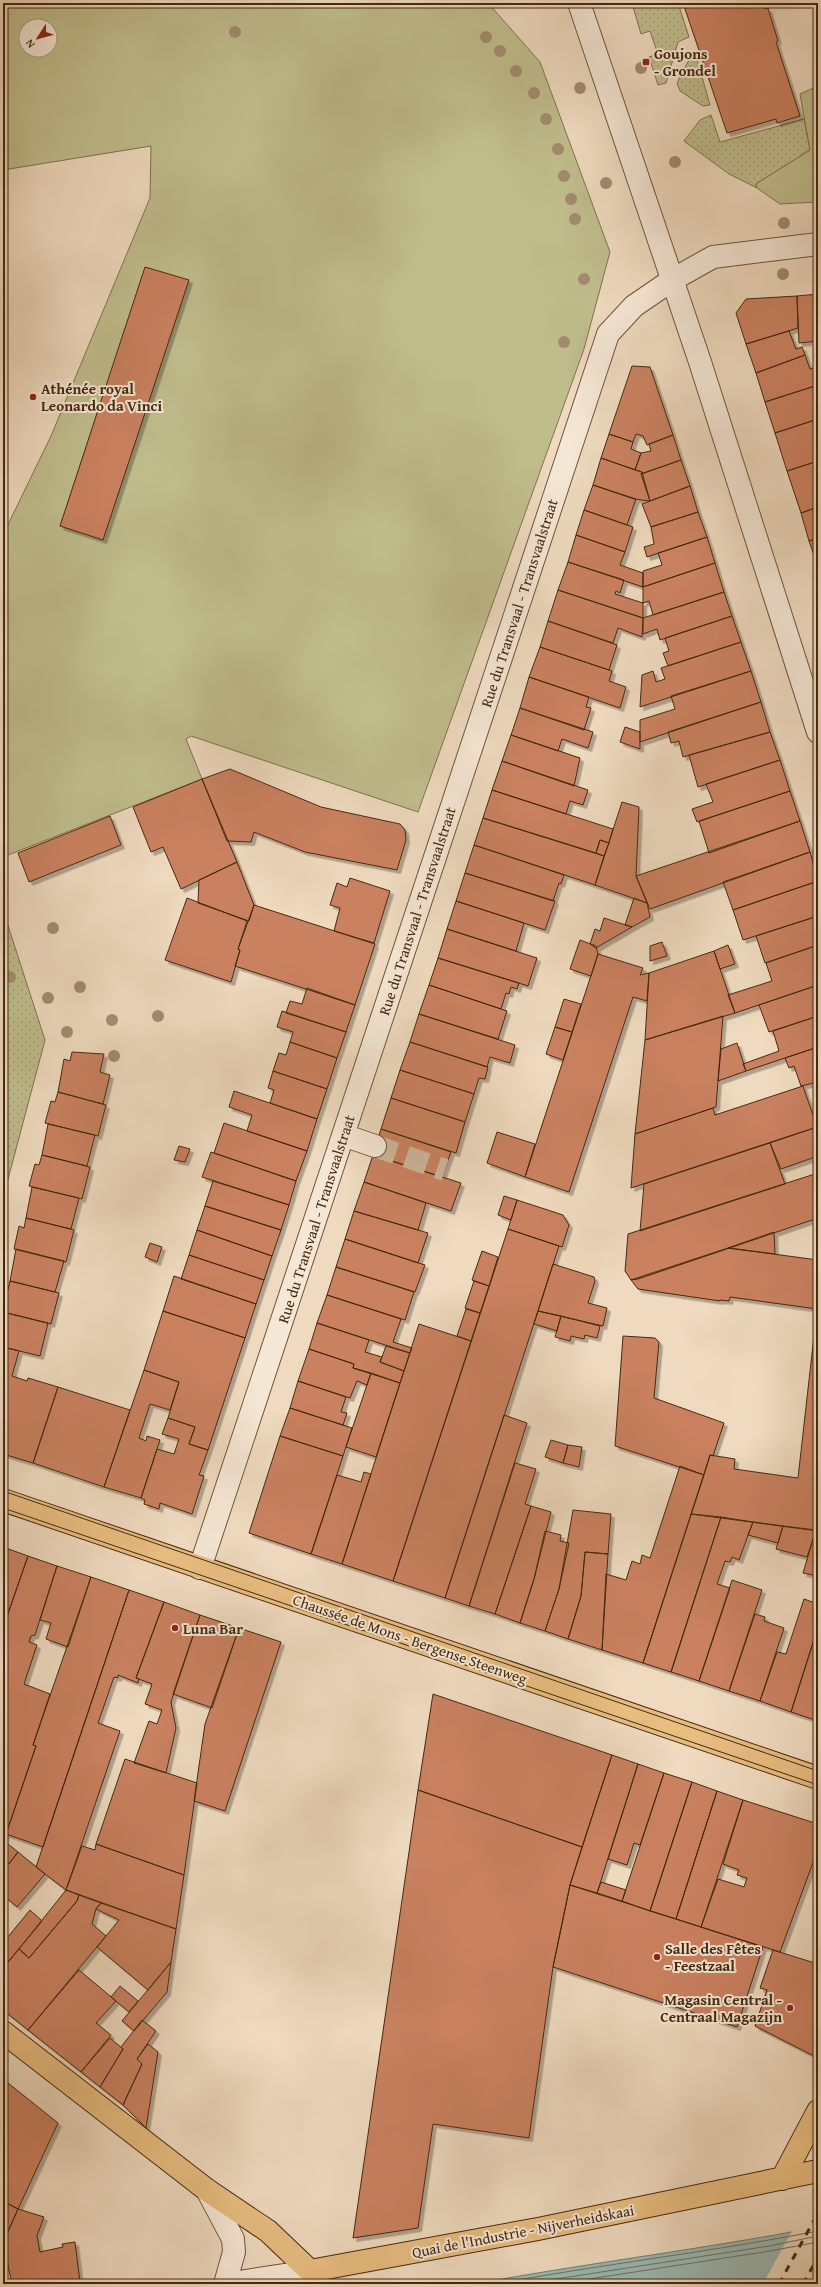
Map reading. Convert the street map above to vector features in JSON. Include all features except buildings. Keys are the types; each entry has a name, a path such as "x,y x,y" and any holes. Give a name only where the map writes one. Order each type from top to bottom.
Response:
{"main road":[{"name":"Chaussée de Mons - Bergense Steenweg","path":"3,1500 818,1778"},
{"path":"3,2032 207,2190 268,2231 310,2271"},
{"path":"782,2179 818,2111"},
{"name":"Quai de l'Industrie - Nijverheidskaai","path":"310,2271 538,2230 818,2171"}],"street":[{"path":"579,3 700,362 818,732"},
{"name":"Rue du Transvaal - Transvaalstraat","path":"200,1568 608,334 634,306 672,280 713,257 818,244"},
{"path":"343,1135 375,1146"},
{"path":"207,2190 233,2239 234,2252 226,2284"},
{"name":"Quai de l'Industrie - Nijverheidskaai","path":"226,2284 310,2271"}],"shaded area":[{"path":"3,3 488,3 540,62 610,252 584,349 418,812 191,736 186,739 202,779 3,857 3,535 51,436 150,198 151,146 3,170"},
{"path":"632,3 678,3 689,37 678,42 666,83 658,85 649,57 658,54 650,31 641,34"},
{"path":"696,56 710,105 703,106 680,91 677,83 690,58"},
{"path":"818,86 818,202 780,204 757,188 756,184 810,150 800,94"},
{"path":"711,115 720,142 804,119 810,150 756,184 757,188 729,174 684,141 700,120"},
{"path":"3,910 45,1040 3,1198"}],"water":[{"path":"818,2227 818,2284 474,2284 732,2242"}],"pier":[{"path":"818,2225 818,2284 763,2284 793,2229"}],"tunnel":[{"path":"375,1146 445,1170"}],"tram line":[{"path":"3,1491 818,1771"},
{"path":"3,1508 818,1785"}],"railway":[{"path":"779,2284 818,2213"},
{"path":"803,2284 818,2257"}],"place":[{"name":"Goujons - Grondel","path":"646,62"},
{"name":"Athénée royal Leonardo da Vinci","path":"33,397"},
{"name":"Luna Bar","path":"175,1628"},
{"name":"Salle des Fêtes - Feestzaal","path":"657,1957"},
{"name":"Magasin Central - Centraal Magazijn","path":"790,2008"}]}
